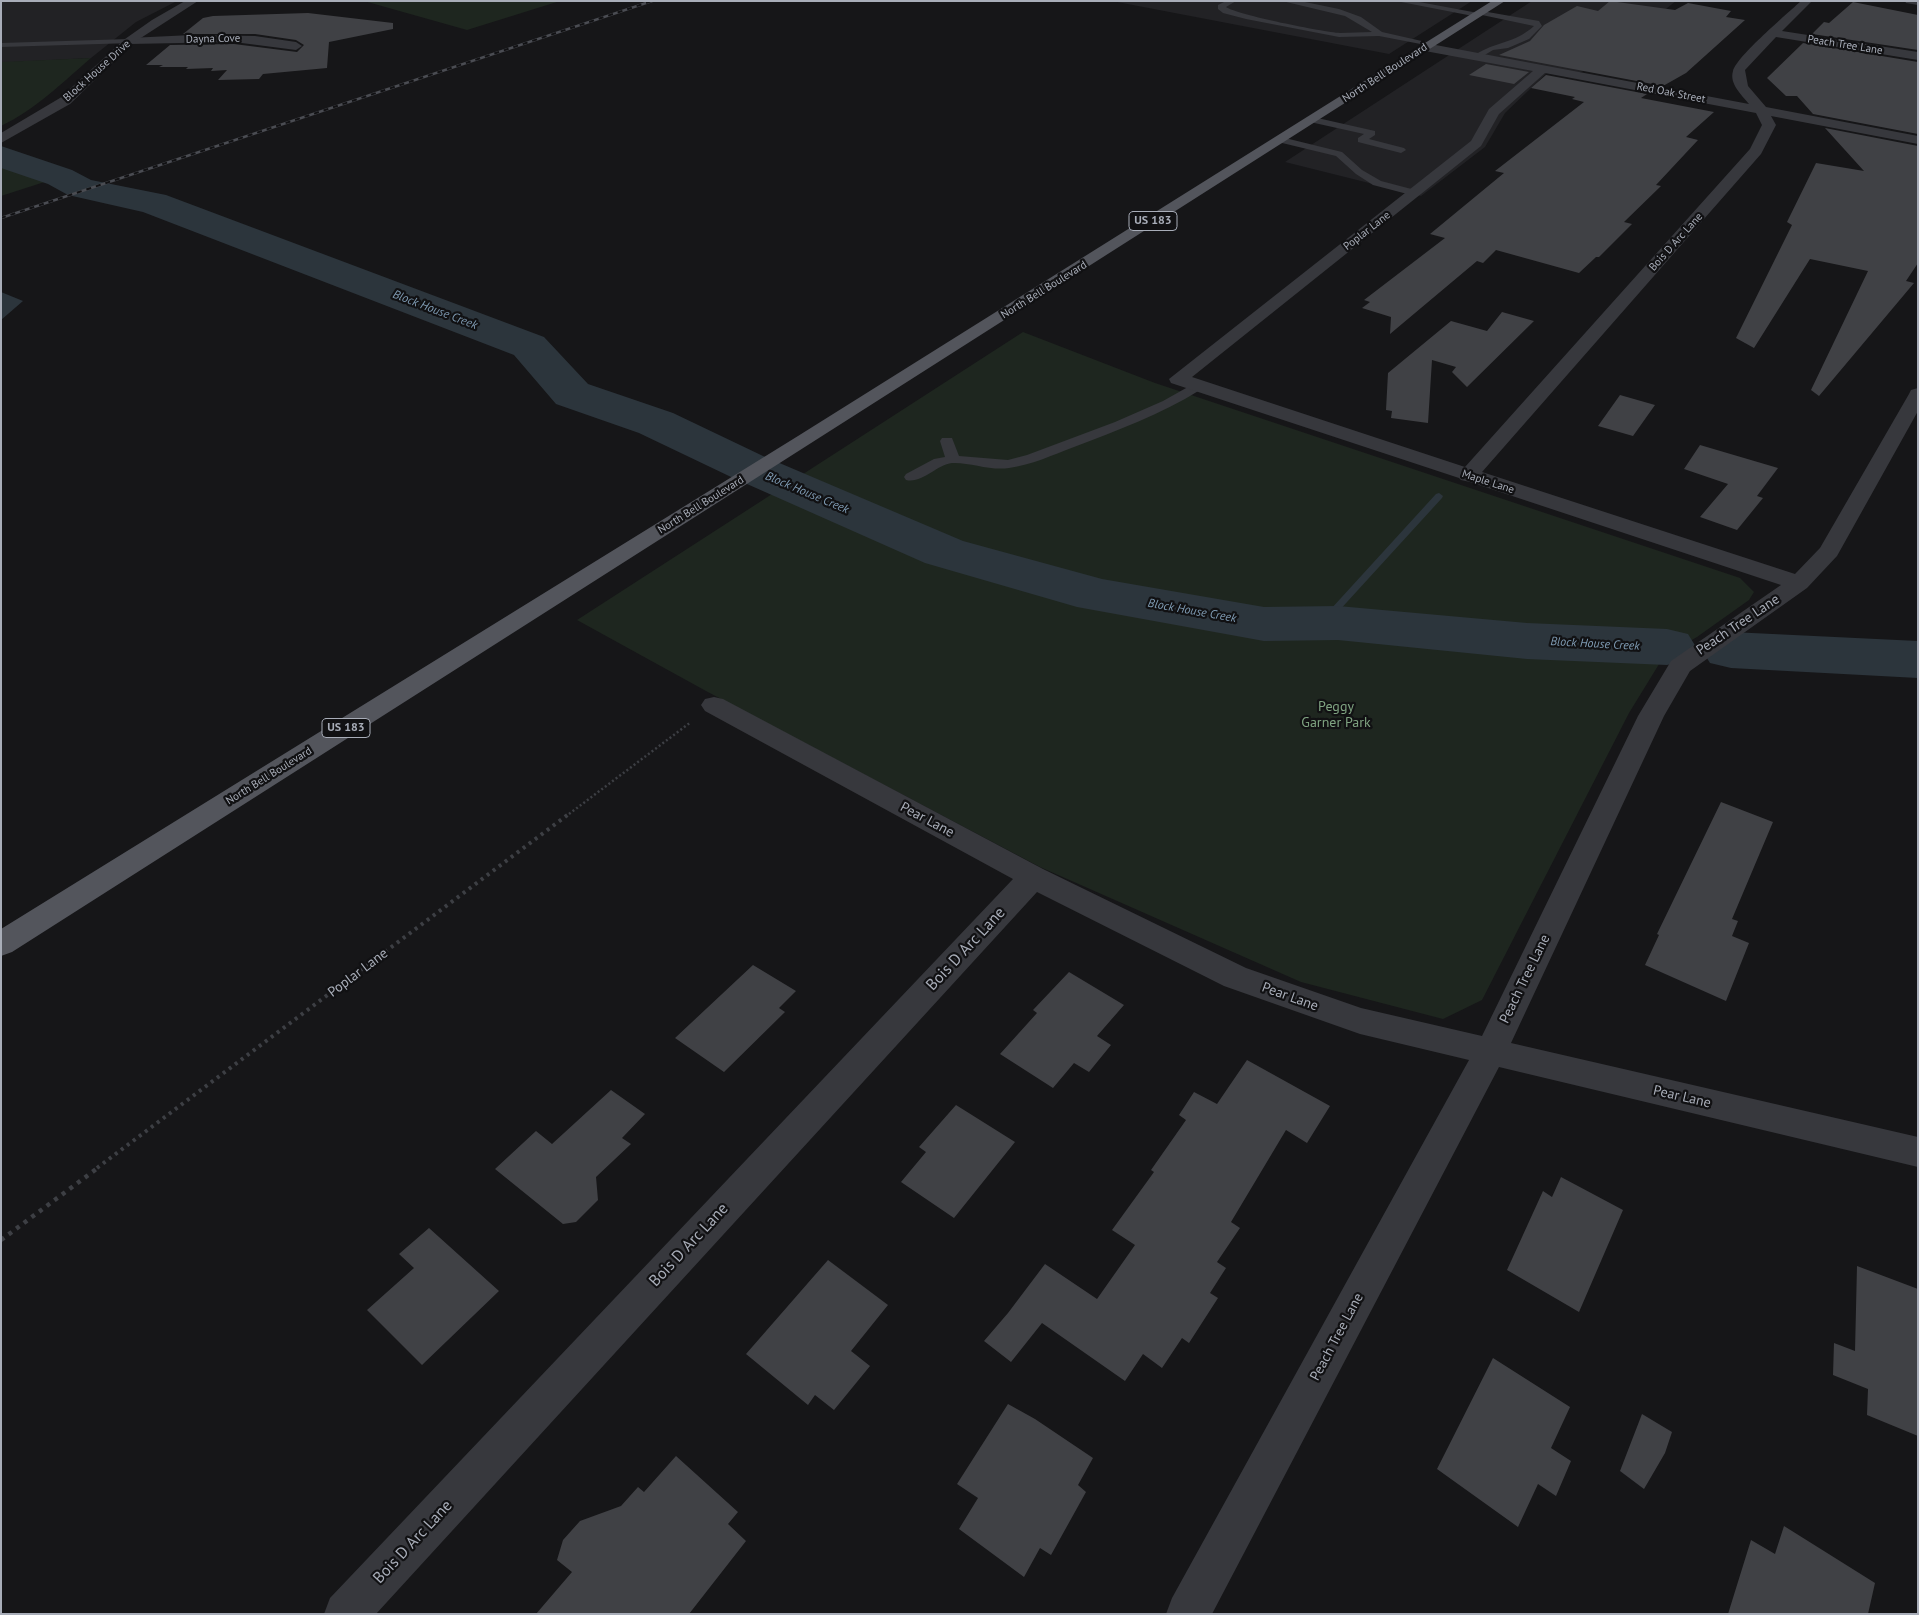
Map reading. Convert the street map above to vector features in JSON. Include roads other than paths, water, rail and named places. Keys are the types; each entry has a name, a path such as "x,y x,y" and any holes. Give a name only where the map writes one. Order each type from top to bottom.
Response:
{"main road":[{"name":"North Bell Boulevard","path":"1,944 805,440 1500,1"}],"street":[{"name":"Block House Drive","path":"1,139 66,101 129,41 156,22 193,1"},
{"name":"Bois D Arc Lane","path":"1468,476 1756,151 1769,125 1761,110 1742,87 1739,79 1739,70 1746,60 1773,33 1808,1"},
{"path":"1910,1 1918,2"},
{"name":"Peach Tree Lane","path":"1773,33 1918,56"},
{"name":"Dayna Cove","path":"129,41 252,39 273,40 296,46"},
{"name":"Red Oak Street","path":"1428,45 1478,58 1918,140"},
{"name":"Poplar Lane","path":"1187,383 1476,144 1494,112 1543,70"},
{"name":"Maple Lane","path":"1187,383 1799,583"},
{"name":"Peach Tree Lane","path":"1188,1614 1490,1052 1651,716 1680,666 1799,583 1829,551 1918,394"},
{"name":"Pear Lane","path":"714,705 1033,877 1235,977 1360,1021 1918,1152"},
{"name":"Bois D Arc Lane","path":"346,1614 1033,877"}],"lane":[{"path":"1232,1 1221,7 1226,11 1246,17 1339,35 1379,34 1428,45"},
{"path":"1286,1 1349,13 1368,23 1379,34"},
{"path":"1400,1 1536,23 1538,26 1526,37 1505,46 1491,48 1478,58"},
{"path":"1,45 129,41"},
{"path":"1313,120 1372,133 1361,140 1401,150"},
{"path":"1281,140 1339,154 1359,172 1377,184 1415,193"},
{"path":"911,477 939,462 953,459 980,463 1008,464 1032,458 1120,425 1168,404 1187,383"},
{"path":"947,441 953,459"}],"waterway":[{"name":"Block House Creek","path":"1,156 60,177 80,188 153,203 529,346 572,394 656,423 746,466 944,552 1097,595 1264,624 1338,623 1527,641 1667,647"},
{"path":"1323,623 1439,496"},
{"name":"Block House Creek","path":"1731,650 1918,660"}],"railway":[{"path":"1,218 652,1"}],"park label":[{"name":"Peggy Garner Park","path":"1336,716"}]}
